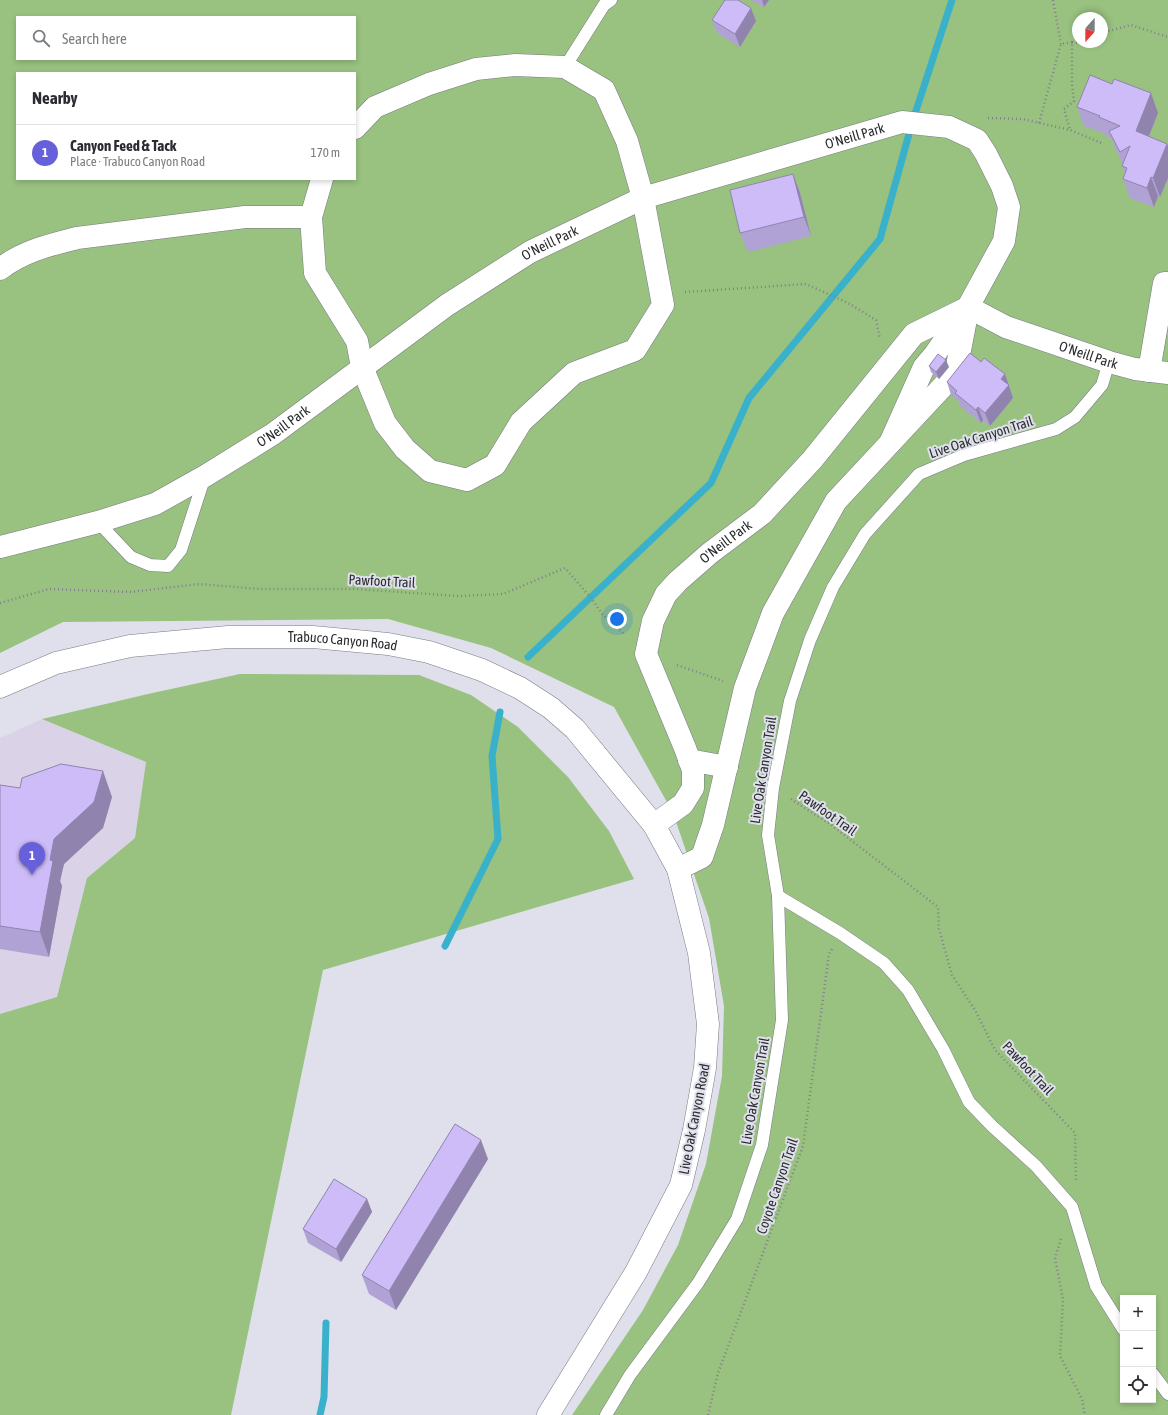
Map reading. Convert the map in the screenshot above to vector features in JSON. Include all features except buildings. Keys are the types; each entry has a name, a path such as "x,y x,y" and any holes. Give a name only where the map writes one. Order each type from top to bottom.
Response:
{"street":[{"path":"322,180 311,217 315,273 357,341 362,367 385,423 405,449 430,471 467,480 495,465 521,422 574,372 636,350 663,305 642,198 627,141 604,90 565,67 515,65 476,69 428,84 375,107 356,127"},
{"name":"O'Neill Park","path":"0,547 98,522 155,504 205,476 273,434 447,305 530,252 642,198 902,122 949,127 977,140 986,154 1002,186 1009,207 1004,241 968,307 957,366 946,383 836,501 773,613 745,688 713,825 702,857 678,869"},
{"path":"0,269 23,254 77,238 245,217 311,217"},
{"path":"1158,372 1164,283 1168,283"},
{"name":"O'Neill Park","path":"646,654 653,621 666,594 678,581 710,553 762,514 812,460 914,334 968,307"},
{"name":"O'Neill Park","path":"968,307 1006,326 1110,362 1158,372"},
{"name":"Trabuco Canyon Road","path":"0,687 56,663 130,646 228,637 313,637 388,644 429,652 482,670 520,688 576,728 636,803"},
{"path":"646,654 664,701 679,730 693,770 693,788 683,804 654,825"},
{"path":"689,760 727,767"},
{"name":"Live Oak Canyon Road","path":"548,1415 636,1272 663,1223 681,1185 694,1130 705,1068 708,1024 699,953 678,869 654,825 636,803"}],"lane":[{"path":"565,67 604,6 611,0"},
{"name":"Live Oak Canyon Trail","path":"606,1415 630,1375 698,1283 737,1219 762,1145 782,1020 778,896 768,835 773,788 790,701 810,640 833,587 866,534 919,474 964,455 1056,428 1075,417 1102,385 1110,362"},
{"path":"98,522 131,557 150,566 168,566 181,550 205,476"},
{"path":"778,896 840,933 884,963 908,990 943,1049 969,1102 992,1126 1036,1166 1072,1207 1096,1286 1120,1324"},
{"path":"1156,1378 1168,1394"}],"path":[{"path":"1039,123 1062,44 1053,0"},
{"path":"1108,32 1131,25 1168,37"},
{"path":"1062,44 1072,42"},
{"path":"1070,130 1064,109 1074,101 1072,84 1072,48"},
{"path":"949,127 982,118 1023,119 1070,130 1104,144"},
{"path":"661,294 806,284 848,304 876,320 881,344 903,348"},
{"name":"Pawfoot Trail","path":"0,603 49,589 131,592 199,584 259,589 356,590 458,596 503,594 565,568 591,598 603,615 646,654 718,679"},
{"name":"Pawfoot Trail","path":"773,788 830,824 938,907 939,929 952,975 975,1010 995,1050 1075,1133 1076,1181 1072,1207 1055,1258 1063,1299 1060,1356 1082,1399 1085,1415"},
{"name":"Coyote Canyon Trail","path":"708,1415 718,1373 803,1146 829,954 840,933"}],"shaded area":[{"path":"42,719 146,762 135,838 87,878 57,997 0,1014 0,738"}],"green space":[{"path":"0,0 1168,0 1168,1415 572,1415 643,1310 678,1245 706,1164 722,1076 724,1006 709,918 673,813 614,707 491,648 388,619 63,622 0,653"},
{"path":"240,674 419,675 471,695 518,727 568,777 609,831 634,879 323,970 231,1415 0,1415 0,1014 57,997 87,878 135,838 146,762 42,719"}],"waterway":[{"path":"528,657 711,483 749,398 880,239 912,123 952,0"},
{"path":"445,946 498,839 492,756 500,712"},
{"path":"320,1415 324,1397 326,1323"}],"place":[{"name":"Canyon Feed & Tack","path":"32,875"}]}
